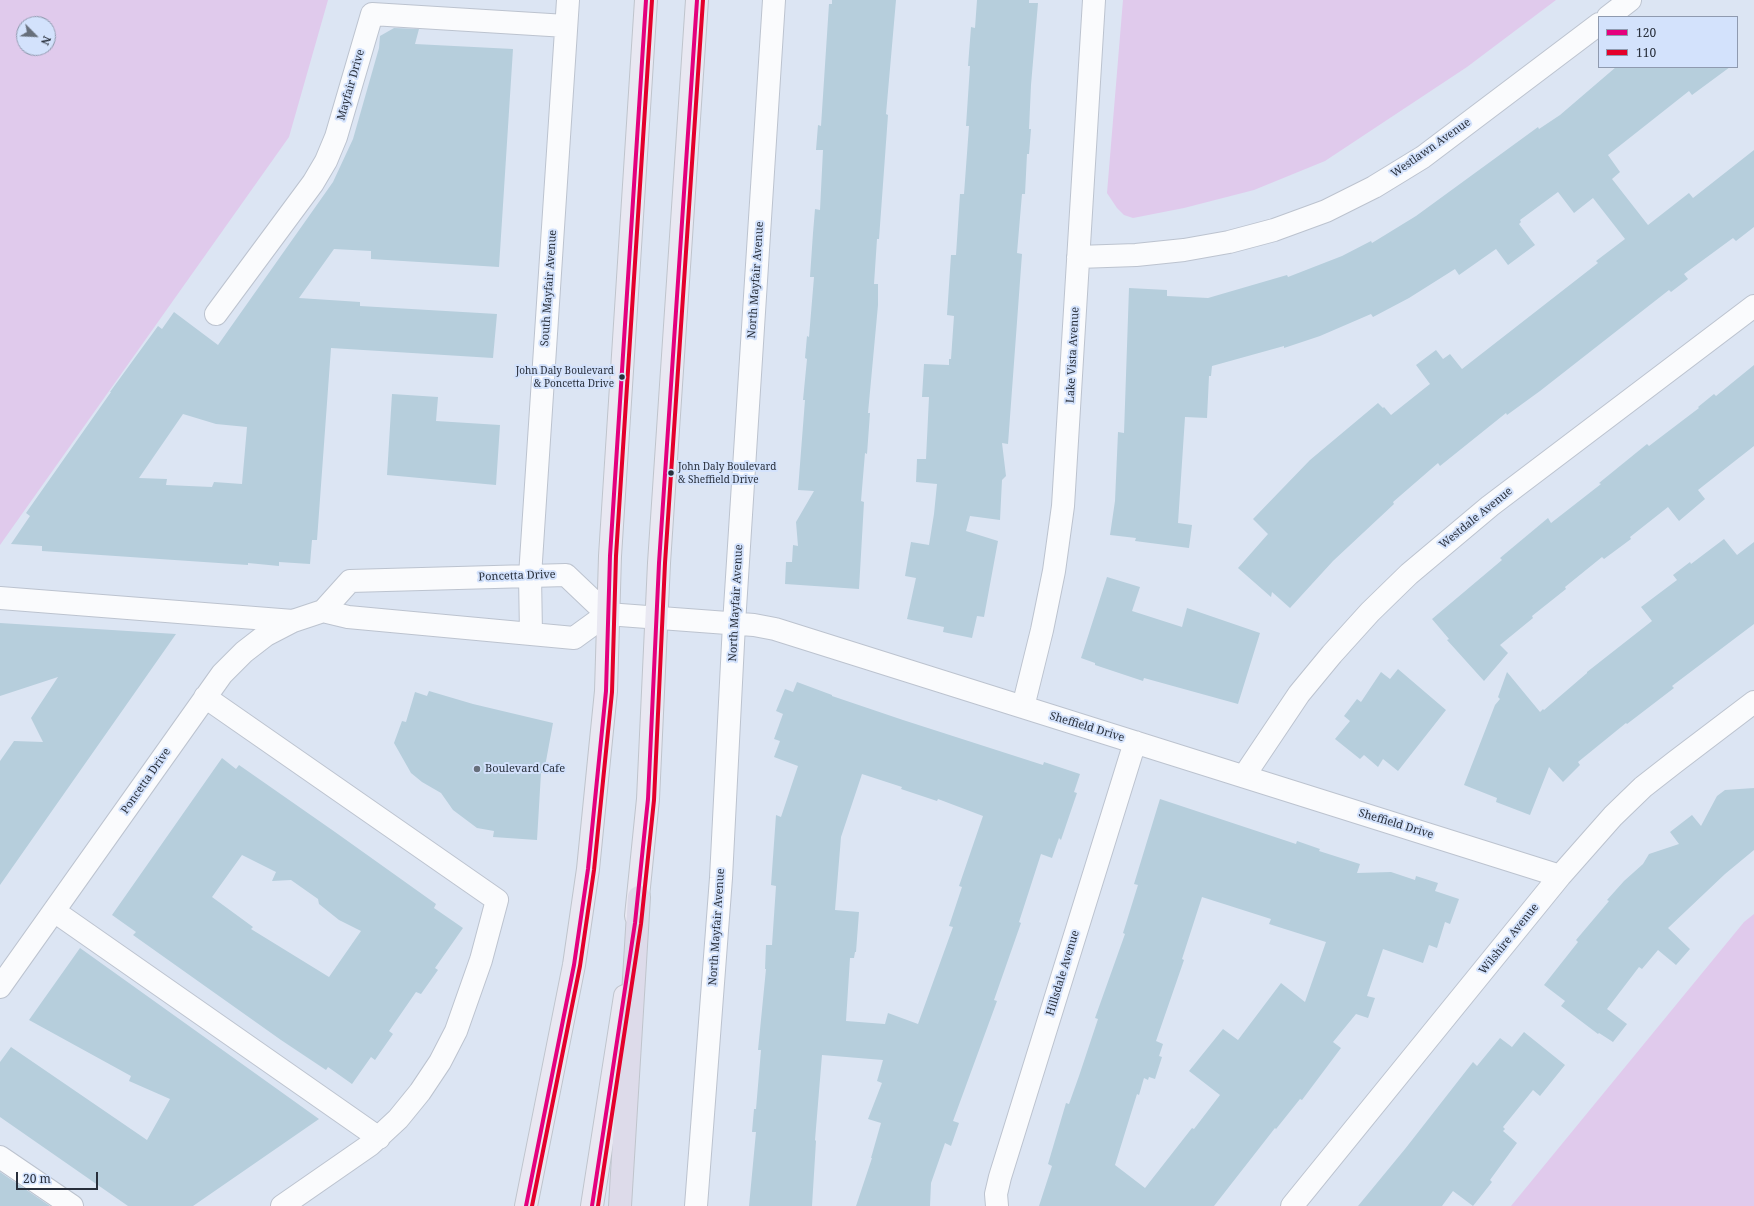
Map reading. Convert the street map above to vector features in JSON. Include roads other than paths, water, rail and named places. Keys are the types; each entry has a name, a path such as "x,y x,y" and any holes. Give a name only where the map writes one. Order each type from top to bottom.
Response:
{"highway":[{"path":"620,1206 638,897"}],"main road":[{"path":"526,1206 574,965 583,904 606,691 607,614 646,0"},
{"path":"592,1206 638,897 648,799 659,563 697,0"}],"street":[{"name":"South Mayfair Avenue","path":"531,633 530,576 568,0"},
{"name":"North Mayfair Avenue","path":"696,1206 721,878 734,624 774,0"},
{"name":"Lake Vista Avenue","path":"1023,707 1042,630 1054,571 1063,506 1094,0"},
{"path":"1609,16 1630,0"},
{"name":"Mayfair Drive","path":"216,314 313,184 326,161 336,137 372,14 566,26"},
{"name":"Westlawn Avenue","path":"1078,256 1136,255 1184,250 1230,242 1274,230 1326,211 1374,187 1423,157 1598,25"},
{"name":"Westdale Avenue","path":"1244,776 1295,700 1332,654 1370,612 1409,574 1490,506 1754,306"},
{"name":"Poncetta Drive","path":"2,980 54,911 222,674 244,652 266,635 293,621 324,611 350,581 566,575 607,614"},
{"path":"0,598 293,621"},
{"path":"324,611 348,617 574,638 607,614"},
{"name":"Sheffield Drive","path":"607,614 734,624 775,629 1560,876"},
{"path":"205,697 497,900 481,960 456,1032 440,1062 420,1092 398,1119 379,1138 282,1206"},
{"name":"Wilshire Avenue","path":"1292,1206 1560,876 1613,816 1643,787 1754,702"},
{"name":"Hillsdale Avenue","path":"997,1206 996,1194 1000,1177 1135,742"},
{"path":"54,911 379,1138"},
{"path":"0,1157 72,1206"}],"place":[{"name":"John Daly Boulevard & Poncetta Drive","path":"622,377"},
{"name":"John Daly Boulevard & Sheffield Drive","path":"671,473"},
{"name":"Boulevard Cafe","path":"477,769"}]}
